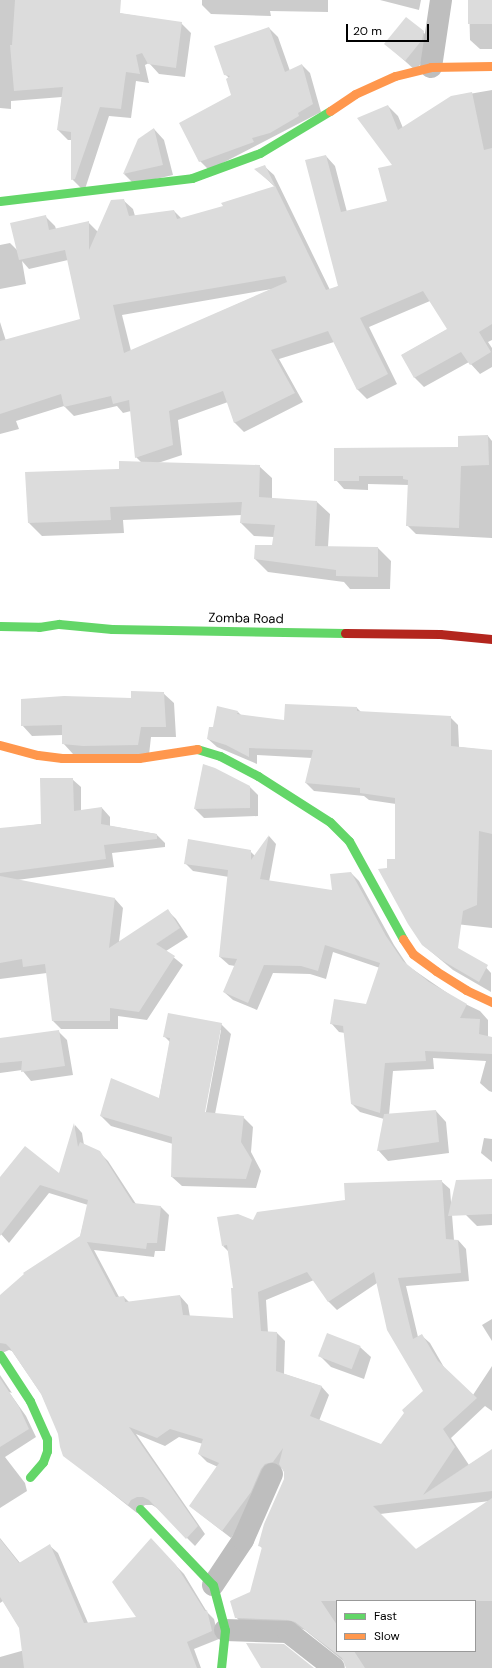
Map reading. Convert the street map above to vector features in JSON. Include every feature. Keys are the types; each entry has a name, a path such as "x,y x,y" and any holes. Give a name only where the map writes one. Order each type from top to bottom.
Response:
{"main road":[{"path":"0,200 192,178 260,153 320,118 355,94 395,76 431,67 492,66"},
{"name":"Zomba Road","path":"0,626 39,627 59,624 112,629 440,634 492,639"},
{"path":"0,745 38,755 62,758 139,758 194,748 220,756 258,776 330,822 349,841 397,930 413,954 448,979 492,1002"},
{"path":"0,1354 30,1401 47,1440 47,1451 43,1462 30,1477"},
{"path":"140,1509 213,1586 225,1630 221,1668"}],"street":[{"path":"431,67 441,0"},
{"path":"213,1586 243,1540 272,1474"},
{"path":"225,1630 288,1632 334,1668"}],"building":[{"path":"15,0 121,0 120,13 182,22 176,68 148,64 142,53 136,55 140,74 126,72 121,109 100,107 75,179 71,180 71,132 57,130 63,87 14,91 10,45 12,45"},
{"path":"468,0 492,0 492,24 468,24"},
{"path":"406,17 424,31 422,40 405,61 384,44"},
{"path":"269,27 285,72 302,64 313,104 298,113 299,116 270,133 252,138 254,142 199,162 179,123 231,95 226,79 230,76 224,75 214,46"},
{"path":"472,92 484,150 492,148 492,324 479,332 491,352 470,365 461,352 414,378 401,355 447,329 423,291 360,318 388,374 357,390 328,331 271,350 295,393 234,423 223,391 169,411 173,445 135,458 129,400 113,404 111,396 64,407 61,394 0,414 0,341 80,319 65,250 19,260 10,223 46,215 49,230 89,221 89,250 111,200 124,199 129,216 174,210 177,219 223,206 221,203 275,186 254,169 265,165 326,290 338,286 305,160 326,155 341,212 387,201 378,168 392,165 357,118 388,105 398,130 451,96","holes":["285,276 287,282 124,353 113,305"]},
{"path":"154,128 163,165 123,174 138,139"},
{"path":"488,435 489,465 461,466 459,528 406,526 408,480 403,479 403,476 359,476 359,481 334,481 334,448 458,447 458,436"},
{"path":"119,461 260,465 259,497 317,501 315,546 378,547 378,577 336,576 336,570 254,559 255,545 272,545 275,525 240,523 242,502 110,507 111,520 28,523 25,472 119,469"},
{"path":"131,691 164,692 166,727 141,727 138,745 83,746 62,744 62,725 21,726 21,699 64,696 131,698"},
{"path":"285,704 357,707 357,711 451,716 451,746 492,750 492,834 479,831 477,905 463,911 458,948 488,965 479,982 443,961 422,945 408,924 378,869 387,868 387,859 395,859 395,798 360,793 360,788 305,783 313,750 249,748 249,757 226,745 207,739 209,727 213,727 217,706 238,711 237,714 284,720"},
{"path":"203,764 215,768 250,786 250,808 194,809"},
{"path":"40,778 73,778 74,811 102,807 101,824 157,834 157,839 104,845 106,859 0,873 0,828 41,824"},
{"path":"269,835 260,879 332,890 330,874 351,872 386,936 403,961 429,982 467,1004 460,1018 480,1019 479,1034 492,1037 492,1054 425,1051 426,1061 385,1063 380,1113 351,1104 343,1026 330,1024 334,999 366,1004 380,963 325,945 318,971 301,966 264,965 248,1003 223,992 237,959 219,957 228,870 184,864 188,839 251,850 251,860"},
{"path":"0,876 115,898 109,948 168,909 180,928 156,944 175,956 139,1012 110,1008 110,1021 52,1021 45,964 23,967 22,959 0,963"},
{"path":"168,1013 222,1023 205,1112 244,1116 241,1142 252,1160 246,1179 171,1177 172,1137 100,1116 111,1078 159,1098 170,1038 163,1037"},
{"path":"59,1030 65,1066 21,1072 22,1061 0,1063 0,1038"},
{"path":"436,1110 439,1142 377,1151 384,1114"},
{"path":"74,1123 78,1147 80,1142 100,1151 133,1203 161,1206 157,1243 147,1243 146,1249 87,1242 116,1297 124,1296 125,1302 180,1295 183,1315 233,1318 231,1288 233,1288 227,1245 222,1246 217,1217 238,1214 253,1220 257,1212 345,1200 344,1183 442,1180 446,1239 458,1240 461,1273 398,1278 413,1339 422,1334 438,1361 477,1398 443,1429 455,1447 423,1495 492,1449 492,1491 373,1506 416,1549 492,1498 492,1601 321,1601 336,1624 336,1652 355,1652 365,1668 346,1668 342,1658 295,1622 288,1620 235,1618 230,1601 250,1592 262,1547 258,1546 264,1524 284,1479 284,1472 279,1464 283,1448 273,1462 265,1464 261,1469 251,1492 222,1531 189,1506 219,1463 198,1454 203,1439 170,1429 157,1438 129,1427 198,1526 186,1539 149,1500 143,1497 137,1497 131,1500 128,1505 63,1456 58,1434 41,1394 10,1348 6,1344 0,1343 0,1295 24,1274 23,1273 80,1236 88,1200 40,1185 0,1236 0,1177 25,1146 59,1173","holes":["307,1272 328,1302 374,1272 387,1330 423,1391 402,1410 404,1413 381,1444 310,1416 322,1386 276,1371 277,1332 261,1331 258,1292"]},
{"path":"492,1179 492,1214 448,1216 456,1180"},
{"path":"327,1333 361,1346 352,1369 318,1356"},
{"path":"0,1378 19,1407 29,1429 0,1447"},
{"path":"151,1538 176,1565 205,1611 207,1610 212,1631 187,1642 197,1668 24,1668 19,1628 0,1597 0,1539 19,1563 50,1544 84,1623 136,1617 112,1582"},
{"path":"246,1643 284,1644 314,1668 261,1668"}],"traffic: fast":[{"path":"0,201 192,178 260,153 330,111"},
{"path":"0,626 39,627 59,624 112,629 345,633"},
{"path":"197,749 220,756 258,776 330,822 349,841 403,939"},
{"path":"0,1355 30,1401 47,1439 47,1451 43,1462 30,1477"},
{"path":"140,1509 213,1585 225,1630 221,1668"}],"traffic: slow":[{"path":"330,111 355,94 395,76 431,67 492,66"},
{"path":"0,745 38,755 62,758 139,758 197,749"},
{"path":"403,939 413,954 436,971 466,990 492,1002"}],"traffic: jam":[{"path":"345,633 440,634 492,639"}]}
